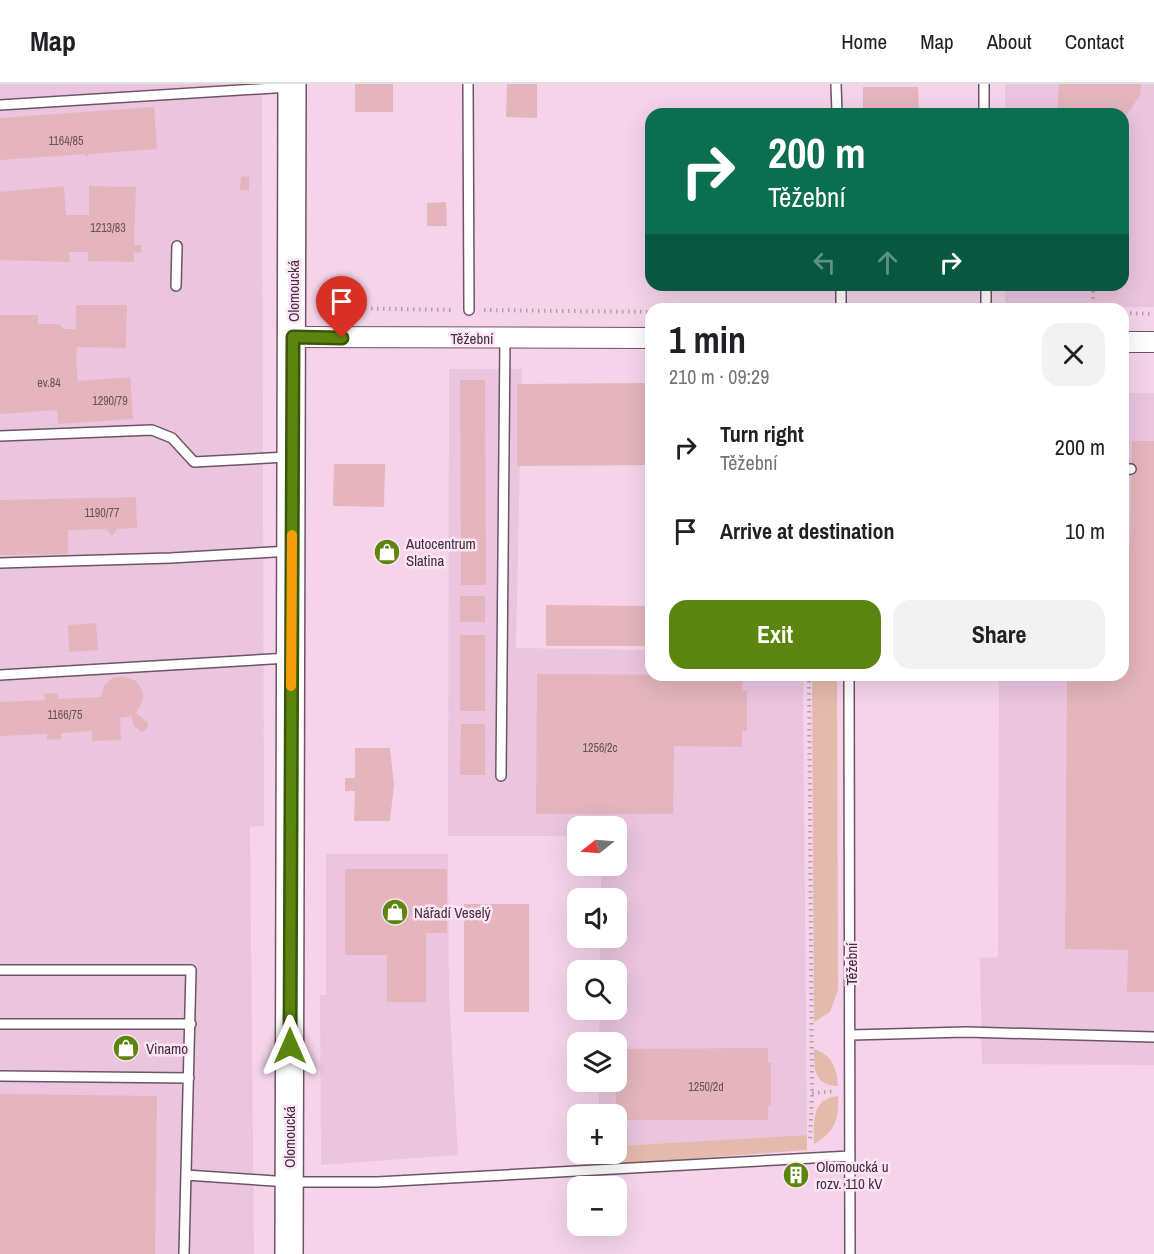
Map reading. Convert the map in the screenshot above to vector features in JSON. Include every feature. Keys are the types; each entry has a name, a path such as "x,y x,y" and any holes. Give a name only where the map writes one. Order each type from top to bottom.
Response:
{"main road":[{"name":"Olomoucká","path":"289,1254 293,456 292,86"}],"street":[{"name":"Těžební","path":"293,337 645,338"},
{"path":"1129,342 1154,342"}],"lane":[{"path":"468,84 469,310"},
{"path":"836,84 837,108"},
{"path":"984,84 984,108"},
{"path":"0,105 292,86"},
{"path":"176,285 177,246"},
{"path":"501,776 505,338"},
{"path":"0,436 152,430 171,438 194,462 293,456"},
{"path":"0,563 171,558 292,550"},
{"path":"0,675 291,658"},
{"name":"Těžební","path":"849,681 850,1254"},
{"path":"0,970 191,970 184,1254"},
{"path":"0,1024 191,1024"},
{"path":"850,1035 966,1032 1154,1037"},
{"path":"0,1076 189,1078"},
{"path":"186,1175 289,1182 377,1182 850,1156"}],"path":[{"path":"341,308 645,312"},
{"path":"1129,313 1154,314"},
{"path":"809,681 812,1093 810,1146"},
{"path":"812,1093 838,1091"}],"shaded area":[{"path":"0,84 262,84 264,826 250,827 254,1254 0,1254"},
{"path":"1005,84 1154,84 1154,307 1129,307 1129,303 1005,303 1005,291 1129,291 1129,108 1005,108"},
{"path":"449,369 522,369 516,648 645,650 645,681 803,681 807,1135 627,1145 627,1104 599,1104 599,1092 627,1092 627,1032 599,1032 600,1020 627,1020 627,960 600,960 600,948 627,948 627,888 601,888 601,876 627,876 627,816 567,816 567,836 448,836"},
{"path":"1129,393 1154,393 1154,1065 982,1064 980,958 998,957 999,681 1129,681"},
{"path":"812,681 837,681 838,990 830,1012 814,1022"},
{"path":"326,854 448,854 449,994 458,1155 321,1165 320,995 326,995"},
{"path":"814,1049 825,1055 832,1063 838,1086 824,1083 817,1075"},
{"path":"838,1096 838,1112 831,1130 814,1144 814,1120 819,1107 829,1098"},
{"path":"807,1135 807,1150 627,1164 627,1145"},
{"path":"599,1164 625,1164 599,1166"}],"building":[{"path":"355,84 393,84 393,112 355,112"},
{"path":"507,84 537,84 537,118 506,117"},
{"path":"1059,84 1141,84 1140,96 1129,111 1129,108 1057,108"},
{"path":"863,87 918,87 919,108 863,108"},
{"path":"154,107 157,149 89,154 86,157 85,154 0,160 0,118"},
{"path":"241,176 249,177 249,190 240,190"},
{"path":"64,186 66,215 89,215 89,186 136,187 134,245 141,245 141,253 134,252 134,262 88,261 88,252 69,252 70,262 0,260 0,192"},
{"path":"446,202 447,226 427,226 427,203"},
{"path":"76,305 127,305 126,348 77,347 76,360 78,381 130,377 133,419 58,424 57,410 0,414 0,315 38,315 38,324 59,324 63,329 76,329"},
{"path":"460,380 485,380 486,585 461,585"},
{"path":"645,383 645,465 517,466 517,384"},
{"path":"1132,441 1154,441 1154,992 1127,992 1128,950 1065,949 1067,681 1129,681"},
{"path":"334,464 385,464 384,507 333,506"},
{"path":"136,497 137,528 117,529 112,536 106,529 68,530 68,554 0,555 0,500"},
{"path":"460,596 485,596 485,622 460,622"},
{"path":"546,605 645,606 645,646 546,646"},
{"path":"96,623 98,650 69,652 68,625"},
{"path":"460,635 485,635 485,711 460,711"},
{"path":"537,674 645,675 645,681 743,681 742,691 747,691 747,731 742,731 742,747 674,746 673,814 536,814"},
{"path":"123,676 136,681 143,691 143,700 136,713 148,723 147,729 142,732 134,726 131,716 120,718 121,740 92,741 92,731 61,733 61,739 47,740 47,734 0,736 0,702 45,700 44,694 58,693 58,699 101,697 104,686 112,678"},
{"path":"461,724 485,724 485,775 460,775"},
{"path":"355,748 390,748 394,785 390,821 354,821 355,791 345,791 345,778 355,778"},
{"path":"345,869 447,869 447,933 426,933 426,1002 387,1002 387,955 345,955"},
{"path":"464,904 529,904 529,1012 464,1012"},
{"path":"768,1048 768,1063 771,1063 771,1106 768,1106 768,1120 627,1120 627,1104 616,1104 616,1092 627,1092 627,1049"},
{"path":"0,1094 157,1096 155,1254 0,1254"},
{"name":"Olomoucká u rozv. 110 kV","path":"803,1170 804,1179 789,1180 787,1171"}],"slow traffic":[{"path":"291,686 292,535"}],"place":[{"name":"Autocentrum Slatina","path":"387,552"},
{"name":"Nářadí Veselý","path":"395,912"},
{"name":"Vinamo","path":"126,1048"},
{"name":"Olomoucká u rozv. 110 kV","path":"796,1175"}],"route":[{"path":"290,1046 293,337 342,338"}]}
